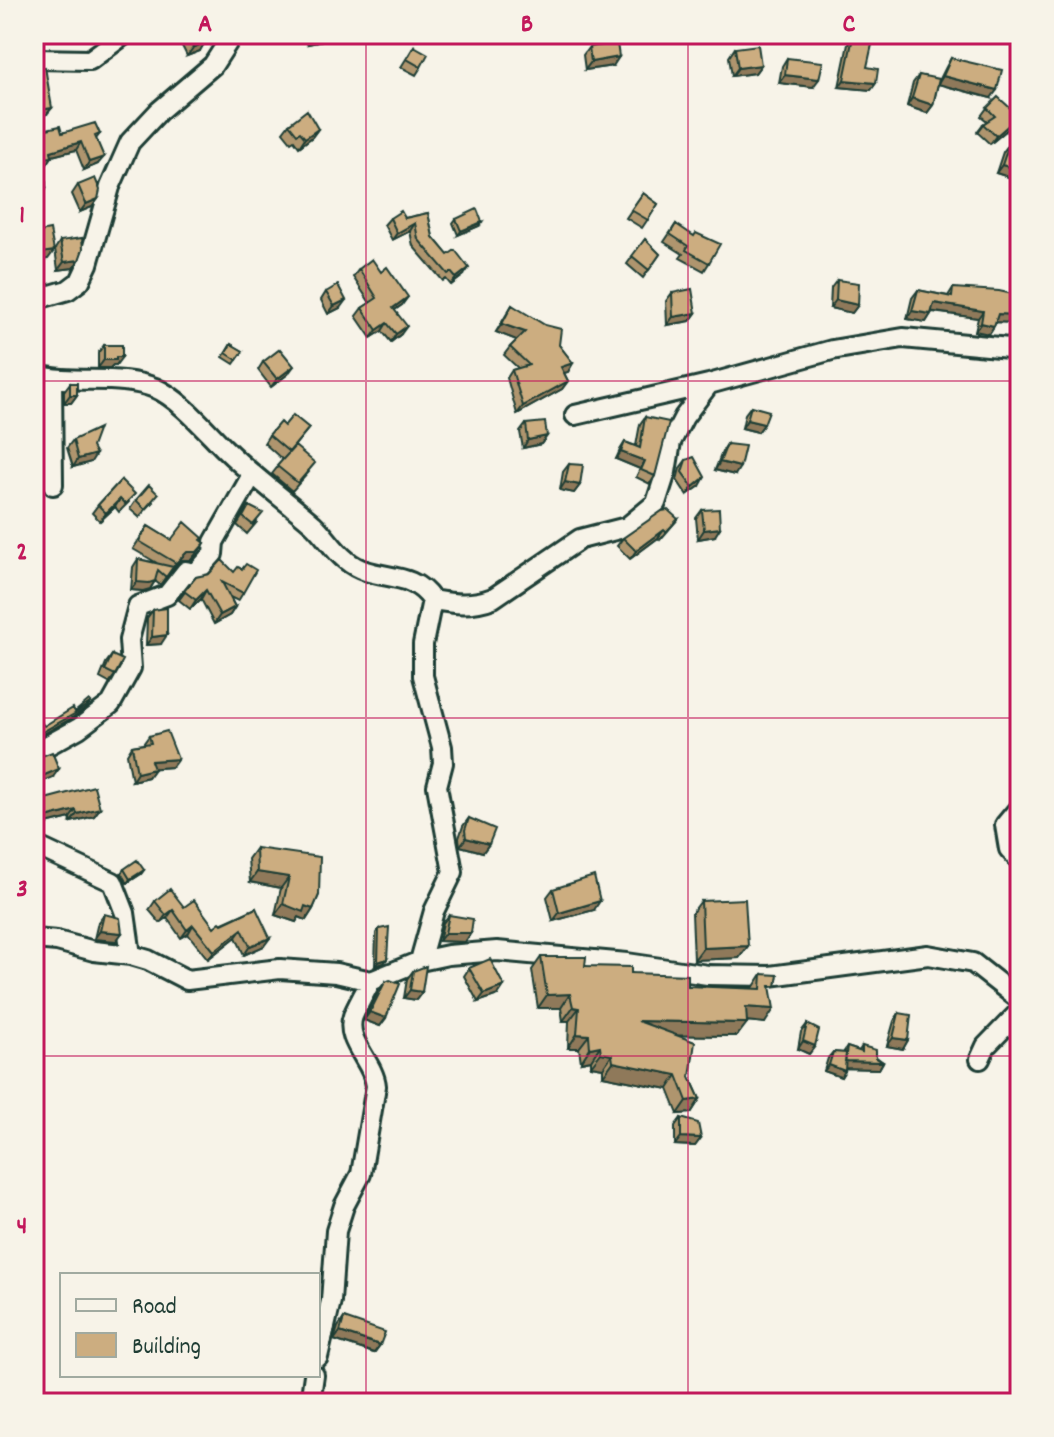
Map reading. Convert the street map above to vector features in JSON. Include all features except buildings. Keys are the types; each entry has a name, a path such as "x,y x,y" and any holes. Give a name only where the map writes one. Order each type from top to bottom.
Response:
{"street":[{"path":"34,59 90,60 125,34"},
{"path":"34,300 68,290 80,281 88,264 110,187 130,142 159,111 213,65 233,34"},
{"path":"575,415 709,384 832,350 903,338 1020,349"},
{"path":"53,485 43,376 140,383 159,390 186,411 252,475 316,526 347,562 368,572 415,582 432,600 460,605 477,604 493,598 580,539 627,527 656,503 671,442 684,417 709,384"},
{"path":"34,749 41,749 79,728 111,704 131,668 129,640 138,606 167,595 186,571 195,574 213,554 214,542 252,475"},
{"path":"420,961 434,911 453,872 437,786 443,763 442,747 423,676 423,644 432,600"},
{"path":"1020,807 1005,825 1009,849 1020,861"},
{"path":"34,845 113,882 125,913 131,955"},
{"path":"34,939 131,955 187,980 280,969 336,973 371,981 420,961 497,951 627,963 708,975 770,976 928,955 973,963 1017,993"},
{"path":"320,1348 331,1301 336,1231 344,1206 361,1174 376,1086 375,1074 354,1039 351,1028 353,1017 371,981"},
{"path":"980,1059 986,1046 1020,1011"},
{"path":"310,1403 314,1377"}]}
